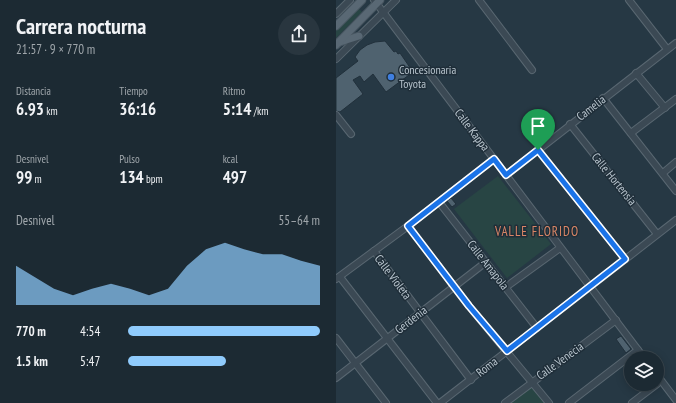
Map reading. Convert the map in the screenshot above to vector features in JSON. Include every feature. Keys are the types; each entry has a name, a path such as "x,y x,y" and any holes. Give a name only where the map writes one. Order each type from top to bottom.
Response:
{"main road":[{"path":"336,26 362,0"},
{"path":"337,44 377,1"},
{"path":"337,44 358,36"}],"street":[{"path":"336,14 350,0"},
{"path":"336,59 396,0"},
{"path":"479,0 532,70"},
{"path":"629,0 667,49"},
{"name":"Calle Kappa","path":"377,1 383,12 638,350"},
{"name":"Camelia","path":"506,175 603,98 676,43"},
{"path":"636,73 665,108"},
{"path":"603,98 676,191"},
{"path":"631,133 676,99"},
{"path":"336,115 351,134"},
{"name":"Calle Hortensia","path":"570,124 657,234"},
{"path":"538,150 625,259"},
{"path":"437,403 338,278 494,159"},
{"path":"662,174 676,162"},
{"name":"Calle Amapola","path":"439,202 537,328"},
{"name":"Roma","path":"440,403 676,220"},
{"path":"408,226 454,287 549,403"},
{"path":"506,287 560,248"},
{"name":"Calle Violeta","path":"374,251 471,380"},
{"name":"Gerdenia","path":"336,378 486,262"},
{"name":"Calle Venecia","path":"505,403 616,320"},
{"path":"336,338 386,403"},
{"path":"569,403 638,350"},
{"path":"664,389 676,400"},
{"path":"632,403 648,391"}],"green space":[{"path":"358,8 362,12 336,38 336,30"},
{"path":"498,176 551,244 507,278 454,209"},
{"path":"532,384 547,403 508,403"}],"building":[{"name":"Concesionaria Toyota","path":"385,41 394,52 396,51 398,54 400,53 413,72 386,92 373,74 364,82 360,76 353,80 363,94 340,112 336,111 336,78 358,61 355,57 360,50 375,42"},
{"path":"451,198 456,204 452,207 447,201"},
{"path":"621,336 631,349 625,351 616,339"}],"place":[{"name":"Concesionaria Toyota","path":"391,77"}],"district":[{"name":"VALLE FLORIDO","path":"537,231"}],"route":[{"path":"538,150 625,259 507,351 484,325 408,226 494,159 506,175 538,150"}]}
